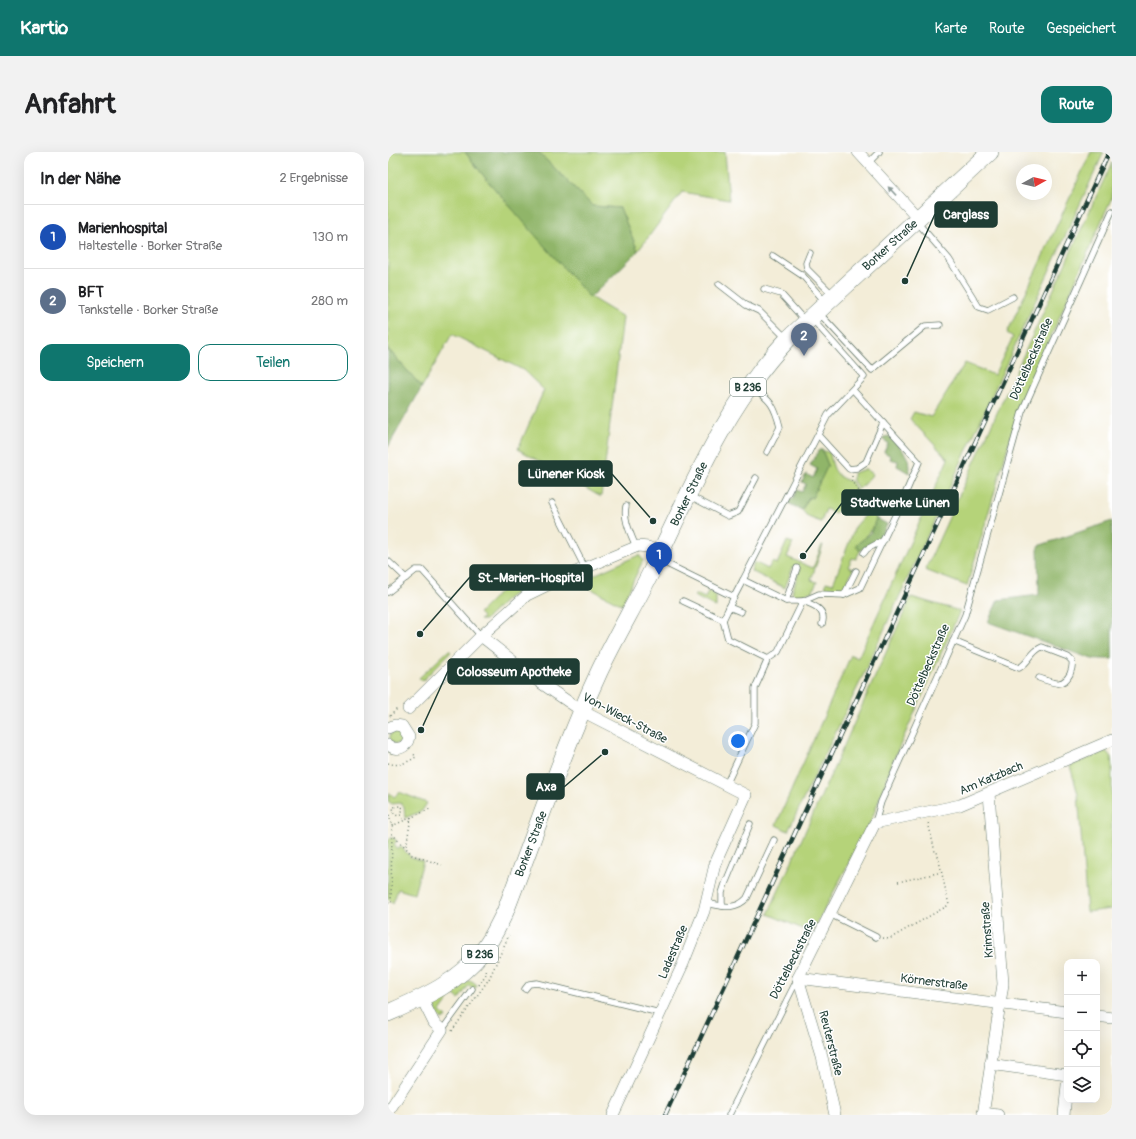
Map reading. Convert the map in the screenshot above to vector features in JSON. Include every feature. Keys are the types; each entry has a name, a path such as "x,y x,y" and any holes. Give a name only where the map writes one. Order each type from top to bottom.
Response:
{"main road":[{"name":"Borker Straße","path":"388,1013 422,999 459,974 482,952 494,934 505,912 582,711 600,671 659,556 712,447 750,385 787,340 990,152"}],"street":[{"path":"858,152 918,220"},
{"path":"388,746 399,749 408,741 409,737 406,729 393,726 403,710 481,636 527,595 585,568 642,545 659,556"},
{"name":"Von-Wieck-Straße","path":"481,636 538,681 582,711 746,795"},
{"name":"Am Katzbach","path":"875,823 960,805 1112,740"},
{"name":"Krimstraße","path":"989,793 1003,984 1002,1003 990,1064 983,1114 998,1115"},
{"name":"Ladestraße","path":"613,1115 683,964 706,903 715,864 746,795"},
{"name":"Döttelbeckstraße","path":"798,978 875,823"},
{"name":"Körnerstraße","path":"798,978 1064,1012"},
{"name":"Reuterstraße","path":"798,978 822,1057 835,1115"},
{"path":"388,1112 442,1030 434,1023 422,999"},
{"path":"1100,1016 1112,1018"},
{"path":"990,1064 1064,1075"},
{"path":"1064,1115 1065,1103"}],"lane":[{"path":"868,163 879,152"},
{"name":"Döttelbeckstraße","path":"875,823 881,802 965,615 1022,412 1112,211"},
{"path":"918,220 949,259 978,307 988,310 1013,297"},
{"path":"810,253 806,263 819,310"},
{"path":"768,659 728,639 723,620 828,415 864,377 819,310 803,276 773,256"},
{"path":"719,284 746,305 760,311 787,340"},
{"path":"764,289 819,310 872,370 925,326 940,325"},
{"path":"750,385 771,402 776,411 780,427 768,452"},
{"path":"726,786 755,723 755,688 768,659 778,652 803,601 819,594 844,595 860,588 884,540 919,462 853,390"},
{"path":"818,435 848,468 858,468 866,462 883,423"},
{"path":"688,495 728,516 738,512 756,478"},
{"path":"552,503 585,568"},
{"path":"626,506 625,511 627,526 636,547"},
{"path":"864,553 867,549 884,540"},
{"path":"659,556 734,597"},
{"path":"388,561 406,578"},
{"path":"786,601 797,568"},
{"path":"388,592 416,570 422,570 481,636"},
{"path":"844,595 856,571"},
{"path":"743,580 786,601 803,601 815,606 821,611 823,617 822,624"},
{"path":"683,601 723,620"},
{"path":"729,607 741,612"},
{"path":"953,641 1019,668 1025,665 1033,652 1042,647 1068,657 1072,661 1071,671 1066,681 1060,684 1039,678"},
{"path":"722,906 724,884 750,824"},
{"path":"706,903 733,907 738,906 747,898 774,840"},
{"path":"830,914 876,937"},
{"name":"Döttelbeckstraße","path":"729,1115 798,978"},
{"path":"524,989 529,984 537,983 660,1013"},
{"path":"442,1030 472,989"}],"path":[{"path":"852,468 852,482 865,499"},
{"path":"388,718 403,710"},
{"path":"388,768 389,764 409,762 416,757"},
{"path":"394,813 393,807 400,806 403,808 401,815 404,821"},
{"path":"392,826 432,808"},
{"path":"388,811 392,826 390,903 388,902"},
{"path":"876,937 889,939 949,904 938,852 935,852 926,812"},
{"path":"389,817 394,813"},
{"path":"394,813 398,816 401,815"},
{"path":"406,848 411,817"},
{"path":"392,834 412,855 442,865"},
{"path":"898,882 942,872"}],"green space":[{"path":"388,152 465,152 487,180 590,297 623,317 601,497 518,449 544,390 523,370 452,334 422,387 388,349"},
{"path":"465,152 538,152 593,206 620,208 638,251 590,298 487,180"},
{"path":"538,152 725,152 729,200 682,192 638,251 620,208 593,206"},
{"path":"1091,152 1104,152 860,682 788,831 776,825 851,655 858,658 948,459 910,419 914,412 931,417 965,363 994,375 1013,337 1007,333"},
{"path":"1112,162 1112,197 1018,412 967,586 925,570"},
{"path":"388,349 422,387 388,447"},
{"path":"889,436 901,448 907,458 910,468 909,473 897,466 898,461 890,459 891,456 884,452 888,443 882,439"},
{"path":"819,450 822,450 828,465 812,498 809,497 802,510 788,503 790,499 793,499 797,490 802,492 806,484 802,482 806,474 813,478 817,469 810,465"},
{"path":"822,450 830,453 832,463 838,475 851,481 857,491 835,513 826,509 821,522 808,517 802,510 809,497 812,498 828,465"},
{"path":"866,469 873,474 859,489 853,481 853,473"},
{"path":"870,510 876,518 875,523 869,533 856,545 860,551 856,559 852,558 848,567 853,569 846,584 841,589 825,590 826,582 833,584 855,527"},
{"path":"876,518 887,524 882,535 860,551 856,545 871,533"},
{"path":"1112,521 1112,659 1092,659 988,622 998,600 1039,595 1038,546"},
{"path":"787,541 793,543 787,557 813,568 823,545 811,580 817,582 813,591 795,597 792,592 800,569 793,567 785,588 751,571 754,562 768,569 772,562 777,564"},
{"path":"639,555 643,560 622,605 582,584 580,581"},
{"path":"524,568 536,579 508,598 485,620 480,620 483,617 479,613"},
{"path":"709,589 716,596 716,607 694,596 696,594 705,598"},
{"path":"911,597 960,611 893,761 872,819 812,933 768,914"},
{"path":"449,650 451,652 422,681 419,678"},
{"path":"397,730 402,732 404,737 402,742 397,744 392,742 390,737 392,732"},
{"path":"1106,751 1111,757 1112,766 1112,909 1087,912 1078,794 1070,766"},
{"path":"399,792 427,803 422,811 405,818 404,806 400,803 392,804 388,801 390,793 394,797"},
{"path":"391,838 397,841 394,844 398,849 401,847 411,857 423,861 414,894 398,889 393,903 388,899 388,841"},
{"path":"467,981 472,981 477,985 474,989 469,985 459,999 453,994 440,1012 447,1017 442,1020 438,1016 435,1007 436,1004"}],"railway":[{"path":"665,1115 1109,152"}],"place":[{"name":"Carglass","path":"905,281"},
{"name":"BFT","path":"804,356"},
{"name":"Lünener Kiosk","path":"653,521"},
{"name":"Stadtwerke Lünen","path":"803,556"},
{"name":"Marienhospital","path":"659,575"},
{"name":"St.-Marien-Hospital","path":"420,634"},
{"name":"Colosseum Apotheke","path":"421,730"},
{"name":"Axa","path":"605,752"}]}
